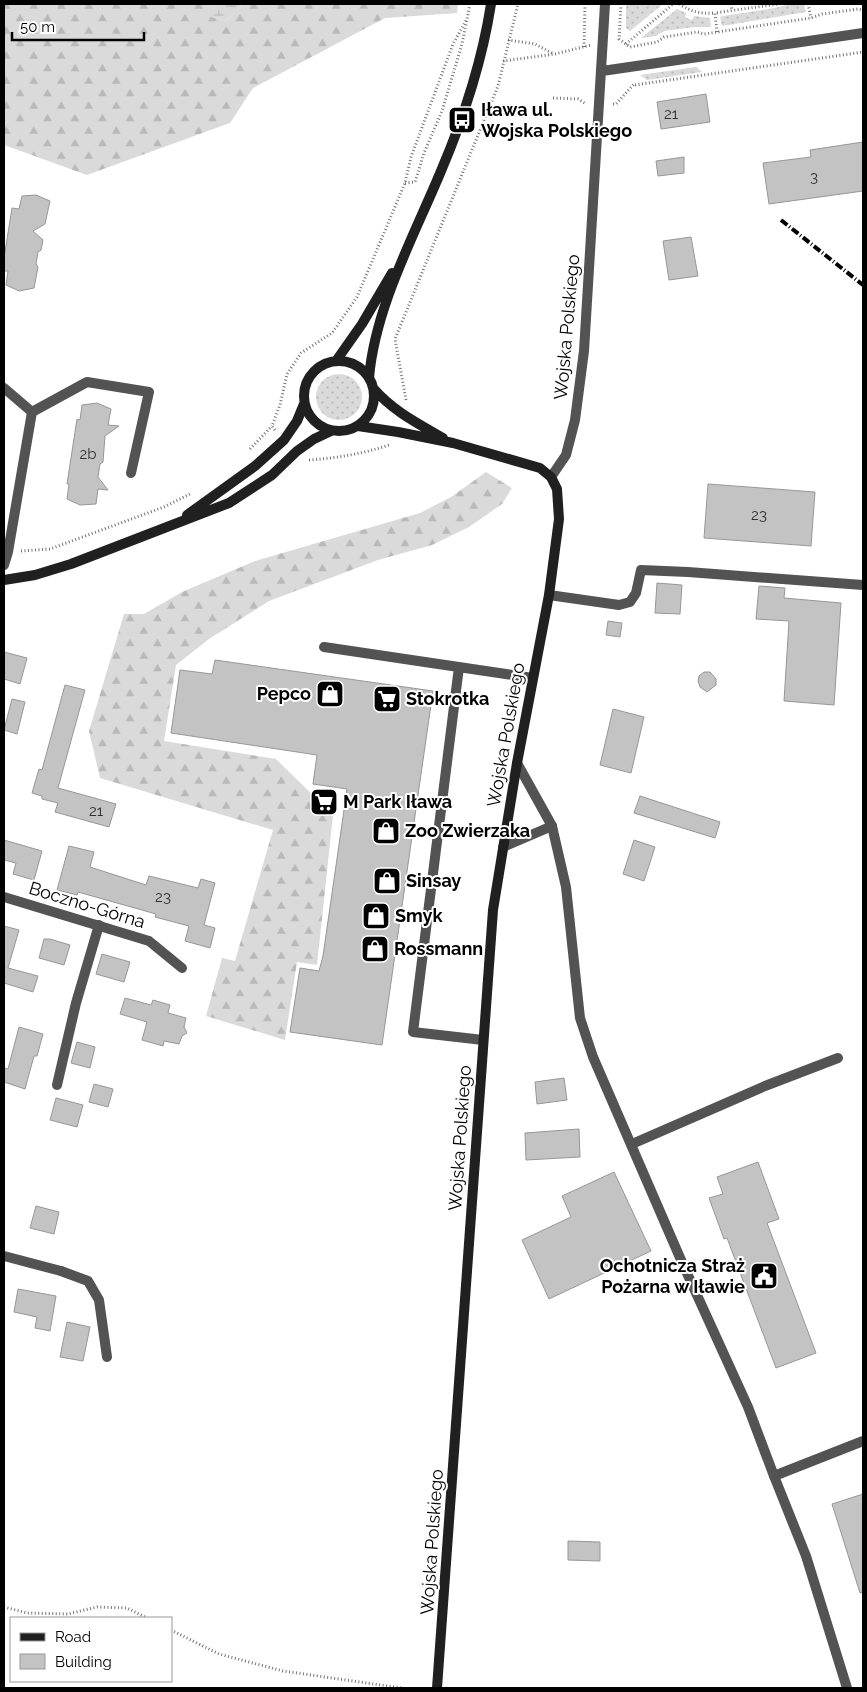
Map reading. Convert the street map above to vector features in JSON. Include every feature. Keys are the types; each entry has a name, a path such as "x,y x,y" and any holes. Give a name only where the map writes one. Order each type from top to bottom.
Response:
{"street":[{"path":"453,443 406,417 386,402 371,383 363,370 355,365 336,361 326,363 310,375 304,389 304,404 308,414 322,428 331,431 349,430 358,426 372,410 374,399 371,383 370,362 377,331 403,255 441,172 462,120 478,68 491,4"},
{"name":"Wojska Polskiego","path":"436,1688 493,910 517,763 549,595 559,519 556,490 551,477 566,455 573,428 584,351 605,4"},
{"path":"602,71 863,32"},
{"path":"336,361 362,324 403,255"},
{"path":"32,412 87,382 149,392 131,473"},
{"path":"4,388 32,412"},
{"path":"176,523 255,466 284,440 297,421 304,404"},
{"path":"4,565 8,552 32,412"},
{"path":"358,426 453,443 540,468 551,477"},
{"path":"4,580 35,575 71,564 229,503 272,475 314,439 331,431"},
{"path":"549,595 620,605 630,602 633,598 636,593 641,570 863,585"},
{"path":"324,646 533,678"},
{"path":"458,667 413,1032 483,1040"},
{"path":"517,763 552,826 566,888 580,1018 593,1057 681,1260 748,1407 806,1556 846,1688"},
{"path":"503,847 552,826"},
{"name":"Boczno-Górna","path":"4,897 149,941 182,968"},
{"path":"57,1084 76,1003 99,925"},
{"path":"632,1144 765,1086 838,1058"},
{"path":"4,1256 61,1271 88,1281 99,1300 107,1357"},
{"path":"774,1476 863,1441"}],"path":[{"path":"467,19 453,44 429,106 411,157 405,183 415,182 424,153 442,111 462,44 467,19 470,4"},
{"path":"406,417 408,408 395,339 498,86 518,4"},
{"path":"584,47 586,4"},
{"path":"621,4 619,39 630,47 657,42 664,37 697,32 704,34 812,18 822,14 863,10"},
{"path":"625,44 673,4"},
{"path":"680,4 693,12 702,14 778,4"},
{"path":"730,4 732,11"},
{"path":"808,4 812,18"},
{"path":"715,13 718,32"},
{"path":"508,40 535,44 554,54"},
{"path":"503,61 554,54 594,44"},
{"path":"635,85 863,52"},
{"path":"246,454 272,426"},
{"path":"8,552 50,549 164,507 198,490"},
{"path":"4,1608 27,1613 68,1614 97,1607 127,1608 145,1617"},
{"path":"172,1630 219,1654 283,1671 402,1688"}],"green space":[{"path":"4,4 213,4 212,17 226,21 243,4 458,4 457,13 385,18 253,88 230,123 87,175 4,145"},
{"path":"213,4 243,4 226,21 211,17"},
{"path":"626,4 663,4 630,31 626,28"},
{"path":"790,4 804,4 806,12 722,26 720,17 723,16"},
{"path":"677,9 686,13 685,17 692,20 694,16 710,18 711,27 664,31 656,36 641,38"},
{"path":"696,67 702,72 647,80 640,75"},
{"path":"344,374 356,380 361,388 361,406 356,414 348,419 334,420 322,414 317,406 316,392 322,380 330,375"},
{"path":"486,472 512,488 502,504 469,527 432,545 378,560 269,601 209,639 176,665 164,741 276,759 333,815 317,965 297,962 285,1040 206,1016 222,958 235,961 273,830 100,778 89,731 124,614 144,614 182,592 255,561 420,513 451,497"}],"building":[{"path":"706,94 710,122 661,129 657,102"},
{"path":"863,142 863,191 769,204 763,163 811,157 810,150"},
{"path":"684,157 684,173 658,176 656,161"},
{"path":"36,195 50,201 45,224 33,231 43,240 41,250 38,252 36,264 38,267 34,288 19,291 6,285 8,271 4,271 4,258 12,208 19,209 22,196"},
{"path":"691,237 698,276 669,280 663,241"},
{"path":"97,403 111,409 108,425 119,426 105,436 103,462 100,464 98,477 108,490 98,489 96,504 80,505 67,499 69,484 67,484 77,419 80,420 82,405"},
{"path":"708,484 815,492 811,546 704,538"},
{"path":"657,583 682,585 680,614 655,613"},
{"path":"759,586 785,588 784,598 841,603 834,705 784,701 789,621 756,619"},
{"path":"608,621 622,623 620,637 606,635"},
{"path":"4,652 27,658 20,684 4,679"},
{"path":"215,660 433,691 382,1045 290,1032 300,968 319,971 323,956 347,789 313,784 317,755 171,733 180,670 212,674"},
{"path":"704,672 710,672 716,679 716,685 707,692 700,687 698,681 699,676"},
{"path":"65,685 85,690 58,788 116,804 109,827 55,812 58,803 42,799 42,796 32,793 39,769 42,770"},
{"path":"12,699 25,702 17,734 4,730"},
{"path":"613,709 644,717 631,773 600,765"},
{"path":"640,796 720,822 715,838 634,813"},
{"path":"4,840 42,851 34,880 13,874 16,863 4,860"},
{"path":"634,840 655,847 644,881 623,874"},
{"path":"69,846 94,852 90,867 146,885 149,876 198,888 201,879 215,883 204,925 215,928 210,948 185,941 189,926 155,917 156,914 78,892 77,895 57,890"},
{"path":"4,926 19,930 8,968 38,976 33,992 4,983"},
{"path":"44,939 70,945 64,965 39,958"},
{"path":"102,954 130,962 124,982 96,974"},
{"path":"125,998 151,1005 153,1000 170,1005 168,1013 186,1018 184,1027 187,1033 182,1036 179,1044 164,1041 163,1046 142,1040 147,1022 120,1014"},
{"path":"19,1027 43,1034 37,1056 34,1056 25,1089 4,1082 4,1068 8,1069"},
{"path":"77,1042 95,1047 90,1068 71,1063"},
{"path":"564,1078 567,1100 537,1104 535,1082"},
{"path":"94,1084 113,1089 108,1107 89,1102"},
{"path":"56,1098 83,1105 77,1127 50,1120"},
{"path":"579,1129 580,1157 526,1160 525,1133"},
{"path":"758,1162 779,1219 767,1223 816,1353 776,1368 727,1238 724,1239 709,1198 723,1194 717,1177"},
{"path":"614,1172 651,1251 549,1299 522,1240 571,1217 562,1196"},
{"path":"36,1206 59,1212 54,1234 30,1228"},
{"path":"18,1289 56,1296 50,1331 35,1328 37,1317 14,1312"},
{"path":"67,1322 90,1327 83,1361 60,1357"},
{"path":"863,1494 863,1592 860,1593 832,1504"},
{"path":"568,1541 600,1542 600,1561 568,1560"}],"railway":[{"path":"781,220 863,285"}],"place":[{"name":"Iława ul. Wojska Polskiego","path":"462,120"},
{"name":"Pepco","path":"330,694"},
{"name":"Stokrotka","path":"387,699"},
{"name":"M Park Iława","path":"324,802"},
{"name":"Zoo Zwierzaka","path":"386,831"},
{"name":"Sinsay","path":"387,881"},
{"name":"Smyk","path":"376,916"},
{"name":"Rossmann","path":"375,949"},
{"name":"Ochotnicza Straż Pożarna w Iławie","path":"764,1276"}]}
